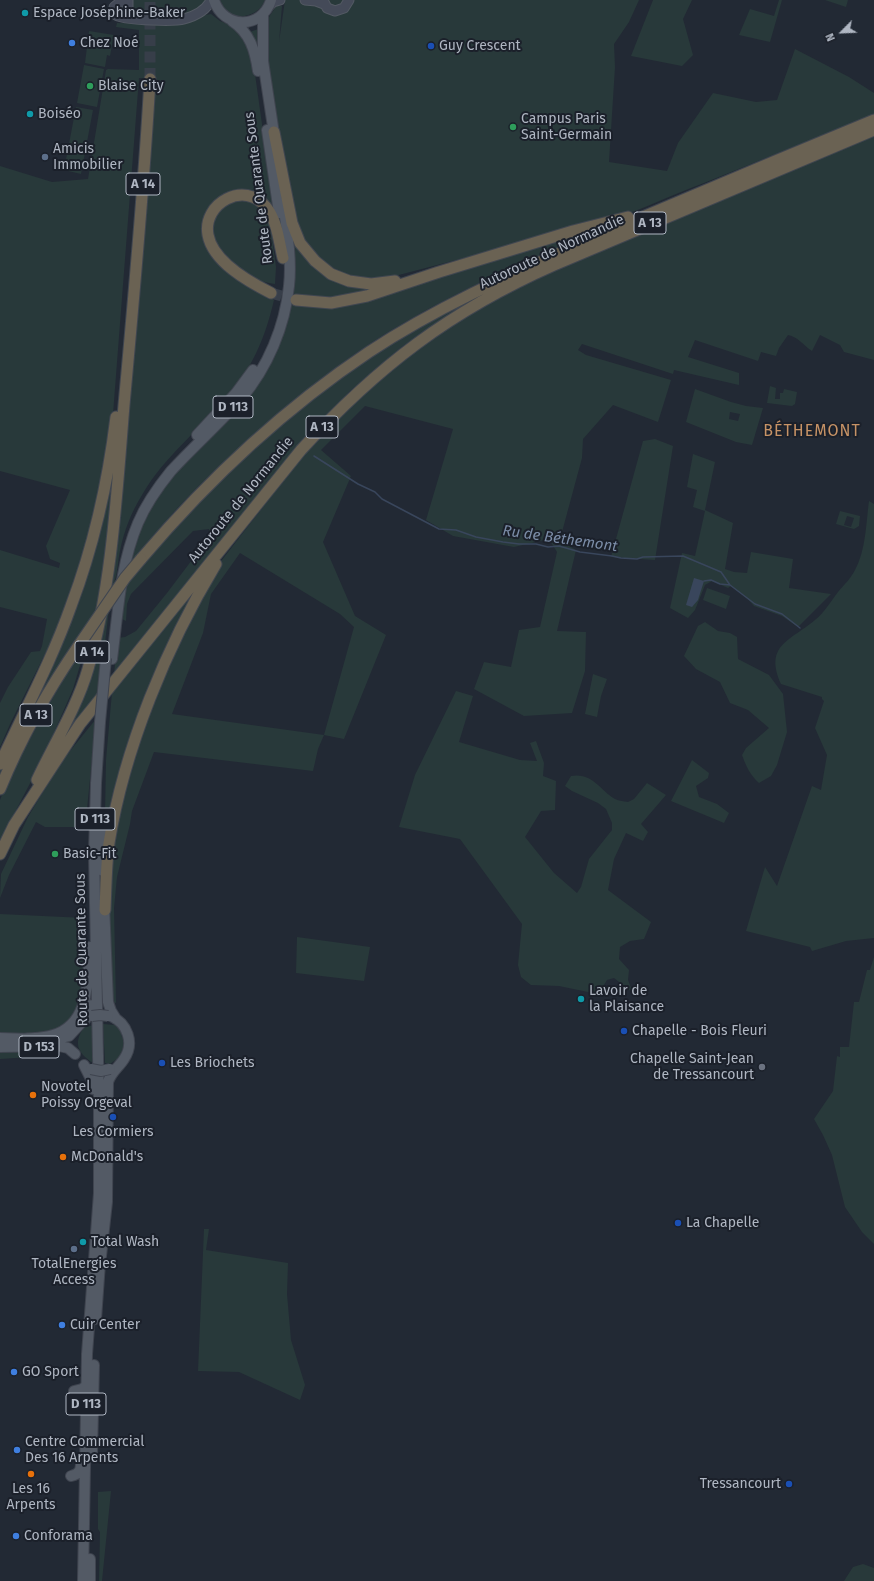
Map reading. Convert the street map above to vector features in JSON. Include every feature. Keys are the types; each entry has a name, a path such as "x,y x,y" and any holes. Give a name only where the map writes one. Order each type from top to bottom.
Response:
{"highway":[{"name":"A 14","path":"14,825 78,696 88,670 101,620 119,464 147,78"},
{"name":"Autoroute de Normandie","path":"0,789 43,701 79,644 125,578 205,488 246,448 283,416 350,364 421,320 505,276 874,120"},
{"name":"Autoroute de Normandie","path":"0,854 14,825 80,724 301,450 336,412 387,366 431,332 490,296 530,275 874,130"},
{"path":"274,132 292,223 300,243 315,261 331,274 349,281 371,284 394,282 439,272"},
{"path":"271,293 251,283 235,272 220,257 208,235 208,222 212,211 220,202 230,196 242,194 254,197 266,206 271,215 283,258"},
{"path":"296,300 331,303 367,296 439,272 573,231 618,220 675,203"},
{"name":"A 14","path":"0,764 59,636 71,607 91,545 102,502 112,452 128,328"},
{"path":"105,910 106,872 112,830 125,775 145,713 178,633 204,582 232,535"}],"main road":[{"name":"Route de Quarante Sous","path":"83,1581 86,1386 97,1265 99,1107 94,853 102,723 121,558 126,540 138,512 156,481 236,393 253,370 268,341 278,312 282,290 283,258 279,216 258,68 250,39 241,27 222,14 212,0"},
{"name":"Route de Quarante Sous","path":"109,658 128,554 133,536 146,508 171,471 242,398 259,373 275,344 283,318 289,285 289,249 263,61 267,7"},
{"path":"232,21 249,22 258,18 267,7"},
{"path":"89,1018 92,1004 90,945 90,811 93,775 102,723"},
{"name":"D 113","path":"101,785 102,723"},
{"name":"Route de Quarante Sous","path":"90,1581 94,1349 103,1108 98,854 101,785"},
{"path":"101,785 101,848 108,1002 112,1017"},
{"path":"25,1039 48,1037 58,1034 77,1019 85,1000 90,945"},
{"path":"97,1265 107,1202 108,1086 115,1067 127,1054 129,1041 126,1029 112,1017 100,1015 89,1018 76,1029 73,1041 75,1054 88,1067 101,1071 115,1067"},
{"name":"D 153","path":"0,1038 57,1040 69,1036 76,1029"},
{"name":"D 153","path":"0,1047 62,1046 68,1048 75,1054"},
{"path":"88,1067 93,1086 97,1265"},
{"path":"74,1391 82,1389 86,1386"},
{"path":"71,1476 78,1474 81,1470 81,1459 85,1458"}],"street":[{"path":"205,10 212,0"},
{"path":"267,7 273,2 280,0"},
{"path":"305,0 323,2 329,10 338,11 344,8 349,0"},
{"path":"125,6 140,19 180,20 205,10 222,14"}],"shaded area":[{"path":"131,0 207,0 201,8 180,15 143,15 137,14 132,8"},
{"path":"220,0 265,0 256,12 242,16 229,13"},
{"path":"285,0 639,0 629,22 614,44 615,67 609,162 667,171 678,143 713,93 756,102 777,100 795,49 849,77 874,93 874,114 614,219 391,277 382,279 349,278 327,266 303,240 292,217 265,39 269,17 277,5 282,6 279,42"},
{"path":"653,0 692,0 683,19 693,55 682,66 631,56"},
{"path":"779,0 782,0 770,42 739,35 750,9 774,16"},
{"path":"825,0 848,0 846,7"},
{"path":"211,14 220,21 235,27 247,42 255,74 274,210 254,193 213,204 207,240 274,300 271,313 253,360 239,382 220,406 184,442 162,467 138,502 126,529 120,551 116,578 109,591 136,335 156,79 139,78 113,414 98,498 81,564 52,640 0,747 0,703 8,687 31,652 40,651 47,619 0,607 0,550 59,568 60,563 50,559 46,546 70,490 0,471 0,166 52,182 88,179 106,70 139,70 139,30 116,27 117,23 182,24"},
{"path":"258,29 257,49 250,32"},
{"path":"89,31 114,35 110,56 107,55 105,67 85,63"},
{"name":"Blaise City","path":"84,65 104,69 97,107 77,103"},
{"path":"76,107 93,110 81,174 64,170"},
{"path":"874,135 874,360 844,352 840,345 820,335 812,351 798,339 788,335 779,348 776,356 761,352 758,361 695,340 688,357 739,373 739,385 674,370 673,374 582,344 578,350 586,355 671,380 658,422 613,405 583,439 582,458 562,532 569,546 576,550 557,631 586,632 585,671 572,713 524,716 474,689 484,662 511,667 519,630 540,627 557,552 549,539 514,547 453,536 426,520 453,429 365,406 321,450 351,476 323,542 355,616 386,635 344,739 324,735 318,749 313,771 154,752 132,811 117,877 114,908 116,1003 113,1002 107,874 126,782 165,670 218,565 298,462 344,410 414,351 471,313 538,277","holes":["240,553 340,614 354,627 324,735 172,714 203,633 211,594"]},
{"path":"239,199 257,203 270,222 276,267 275,284 256,279 239,270 224,257 215,240 212,221 219,207"},
{"path":"289,226 317,267 381,286 328,304 572,235 608,227 518,265 459,293 402,324 349,358 290,404 219,466 177,508 130,565 135,543 155,500 173,475 218,426 286,323"},
{"path":"507,279 456,310 403,346 350,391 302,442 114,676 117,638 125,637 136,631 210,536 209,529 193,531 131,594 127,604 126,621 122,619 126,586 170,530 276,425 394,340"},
{"path":"770,386 776,388 775,399 780,399 780,393 783,393 784,389 797,392 795,404 792,406 767,403"},
{"path":"695,389 731,402 763,408 752,445 736,442 686,422","holes":["730,412 740,414 738,421 729,419"]},
{"path":"655,439 673,446 655,560 611,557 643,441"},
{"path":"693,454 715,462 705,510 733,523 725,569 734,572 747,573 751,552 793,559 789,588 831,594 798,627 782,616 754,606 746,597 731,586 728,588 712,581 705,585 695,610 688,618 670,608 682,553 695,556 705,511 693,507 697,490 687,487"},
{"path":"114,461 116,463 107,548 97,609 0,777 0,770 54,656"},
{"path":"869,501 874,504 874,938 846,941 812,951 810,947 746,931 765,867 777,886 812,786 821,790 827,755 815,728 824,701 822,697 781,684 777,671 776,660 782,645 818,617 853,573 859,562 863,545"},
{"path":"840,511 860,516 859,526 854,529 836,524","holes":["847,516 854,518 851,527 844,525"]},
{"path":"206,575 141,715 116,785 116,800 113,815 105,815 106,760 112,692"},
{"path":"707,588 730,596 726,609 703,600"},
{"path":"109,609 99,694 59,749 104,615"},
{"path":"705,622 718,631 730,633 737,637 738,659 769,675 783,694 787,732 777,765 771,776 759,783 753,777 742,755 746,748 769,728 748,710 730,703 720,682 696,669 684,656 698,626"},
{"path":"88,638 73,689 39,766 0,841 0,800 4,790 18,760"},
{"path":"593,674 607,679 601,696 597,717 585,714"},
{"path":"456,691 473,696 459,742 520,760 537,761 530,743 536,741 544,763 543,776 556,781 555,810 541,811 525,837 554,873 577,893 581,887 589,859 612,830 612,823 606,809 598,803 572,791 565,786 571,776 578,775 590,779 615,799 620,801 628,802 634,799 647,783 666,795 641,824 648,832 643,841 626,833 614,859 608,890 651,922 644,939 630,941 620,947 619,959 629,970 628,980 633,993 614,978 607,980 597,996 588,992 559,986 531,985 521,977 518,965 522,924 460,839 399,827 415,775"},
{"path":"96,719 86,819 83,827 45,827 36,822 9,875 0,898 1,874 28,817 61,762"},
{"path":"692,760 709,773 708,778 696,786 699,797 717,804 729,813 724,823 671,801"},
{"path":"0,914 85,918 83,996 77,1012 61,1028 39,1035 0,1034"},
{"path":"297,937 370,947 364,981 296,973"},
{"path":"874,957 874,1244 862,1232 845,1207 832,1155 814,1119 833,1091 837,1056 840,1057 840,1047 849,1047 854,1002 859,1002 867,970 870,970"},
{"path":"95,1024 95,1035 92,1040 93,1063 83,1055 78,1046 78,1041 79,1036 86,1025 90,1026"},
{"path":"103,1024 115,1025 120,1030 124,1042 121,1056 110,1064 105,1063"},
{"path":"0,1052 27,1052 31,1057 0,1059"},
{"path":"204,1229 209,1229 206,1250 288,1263 287,1294 291,1340 305,1385 300,1400 239,1372 198,1371"},
{"path":"111,1491 102,1581 99,1581 100,1532 98,1529 98,1492"},
{"path":"863,1564 874,1568 874,1581 844,1581 853,1567"}],"water":[{"path":"694,578 704,581 698,600 692,607 686,605"}],"waterway":[{"name":"Ru de Béthemont","path":"314,456 358,484 375,492 382,499 439,529 456,530 476,537 503,542 536,544 548,547 559,546 580,552 621,558 637,559 643,557 683,556 721,572 730,585 755,604 782,614 800,628"},
{"path":"704,581 711,580 720,584 730,585"}],"tunnel":[{"path":"150,0 150,79"},
{"path":"271,293 296,300"}],"place":[{"name":"Espace Joséphine-Baker","path":"25,13"},
{"name":"Chez Noé","path":"72,43"},
{"name":"Guy Crescent","path":"431,46"},
{"name":"Blaise City","path":"90,86"},
{"name":"Boiséo","path":"30,114"},
{"name":"Campus Paris Saint-Germain","path":"513,127"},
{"name":"Amicis Immobilier","path":"45,157"},
{"name":"Basic-Fit","path":"55,854"},
{"name":"Lavoir de la Plaisance","path":"581,999"},
{"name":"Chapelle - Bois Fleuri","path":"624,1031"},
{"name":"Les Briochets","path":"162,1063"},
{"name":"Chapelle Saint-Jean de Tressancourt","path":"762,1067"},
{"name":"Novotel Poissy Orgeval","path":"33,1095"},
{"name":"Les Cormiers","path":"113,1117"},
{"name":"McDonald's","path":"63,1157"},
{"name":"La Chapelle","path":"678,1223"},
{"name":"Total Wash","path":"83,1242"},
{"name":"TotalEnergies Access","path":"74,1249"},
{"name":"Cuir Center","path":"62,1325"},
{"name":"GO Sport","path":"14,1372"},
{"name":"Centre Commercial Des 16 Arpents","path":"17,1450"},
{"name":"Les 16 Arpents","path":"31,1474"},
{"name":"Tressancourt","path":"789,1484"},
{"name":"Conforama","path":"16,1536"}],"district":[{"name":"BÉTHEMONT","path":"812,432"}]}
